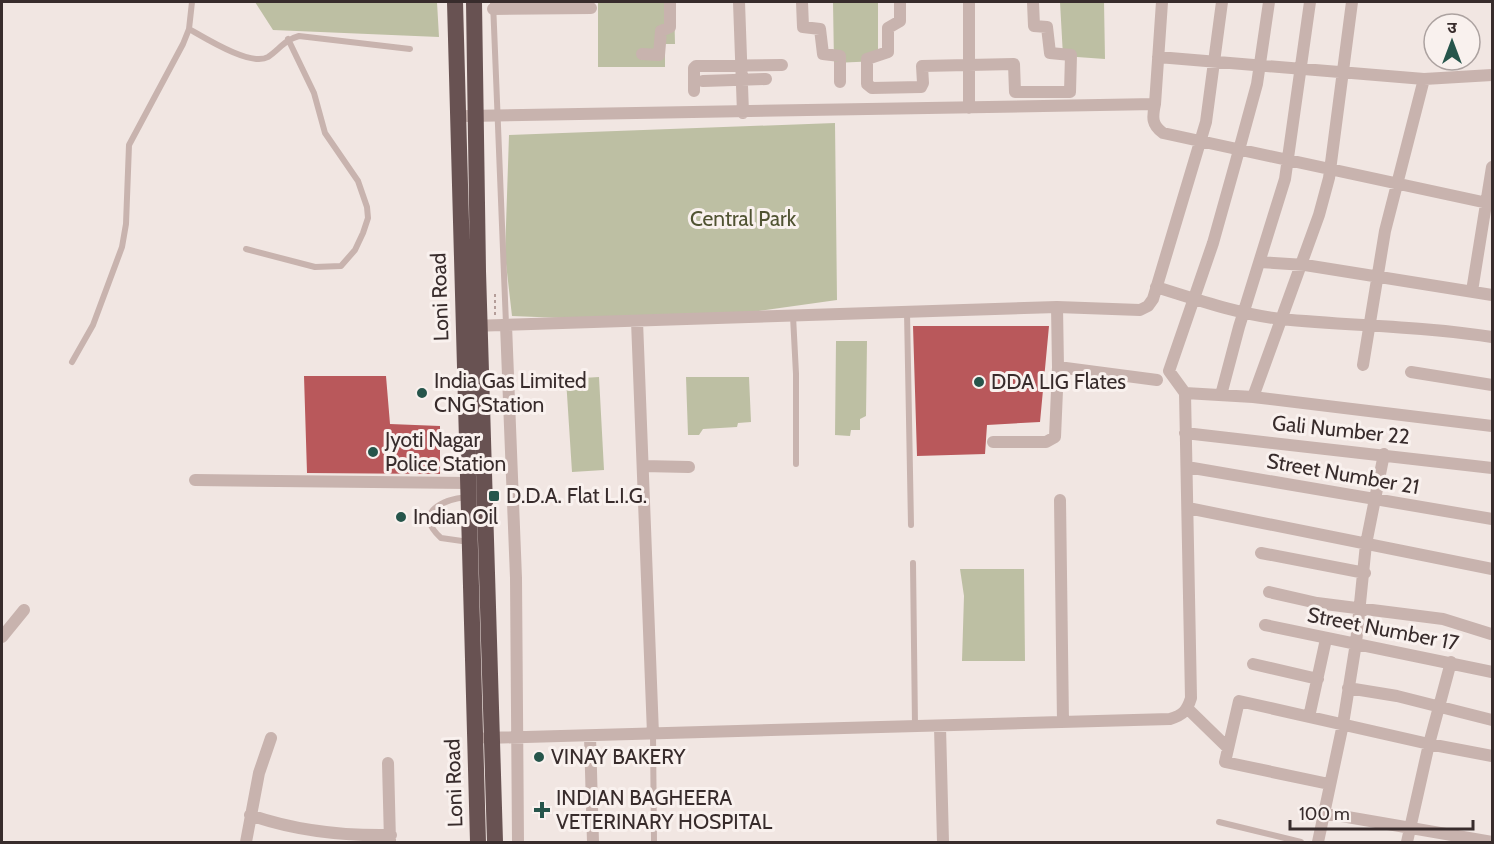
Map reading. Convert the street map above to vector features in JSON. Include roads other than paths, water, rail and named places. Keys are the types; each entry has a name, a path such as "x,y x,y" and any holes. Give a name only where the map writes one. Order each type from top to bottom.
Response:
{"highway":[{"name":"Loni Road","path":"455,2 458,117 472,326 478,542 475,738 478,843"},
{"name":"Loni Road","path":"474,2 477,116 468,490 478,542 493,738 495,843"}],"street":[{"path":"642,54 659,55 661,30 670,27 670,2 678,2"},
{"path":"739,2 743,112"},
{"path":"802,2 803,27 820,29 823,54 840,56 840,82"},
{"path":"900,2 900,21 888,28 888,52 867,59 868,86 872,88 921,87 922,66 1014,64 1016,92 1071,91 1071,55 1050,53 1047,27 1034,26 1032,23 1033,2"},
{"path":"969,2 969,108"},
{"path":"1162,2 1155,104 1152,116 1155,127 1163,133 1490,203"},
{"path":"472,326 1057,307 1140,310 1148,306 1156,287 1201,141 1216,62 1222,2"},
{"path":"475,738 940,727 1170,718 1181,716 1188,710 1191,698 1185,393 1169,371 1195,299 1239,150 1260,66 1269,2"},
{"path":"1221,395 1285,179 1310,2"},
{"path":"1253,397 1319,215 1330,168 1352,2"},
{"path":"493,5 591,8"},
{"path":"1158,57 1260,66 1301,67 1424,79 1492,75"},
{"path":"694,91 694,68 696,66 782,65"},
{"path":"703,81 766,79"},
{"path":"1363,365 1377,278 1424,79"},
{"path":"458,117 1155,104"},
{"path":"1472,291 1490,203 1492,167"},
{"path":"1260,262 1301,265 1492,295"},
{"path":"1156,287 1206,304 1280,319 1369,324 1492,337"},
{"path":"993,442 1046,442 1055,437 1058,367 1057,307"},
{"path":"637,321 653,734"},
{"path":"506,325 516,578 518,843"},
{"path":"1058,367 1157,380"},
{"path":"1411,372 1492,385"},
{"path":"1185,393 1253,397 1492,426"},
{"name":"Gali Number 22","path":"1185,433 1492,468"},
{"path":"1318,843 1343,724 1356,644 1365,573 1366,544 1384,454"},
{"path":"643,466 689,467"},
{"name":"Street Number 21","path":"1187,467 1375,501 1492,519"},
{"path":"195,480 468,490"},
{"path":"1060,500 1063,722"},
{"path":"1188,508 1492,569"},
{"path":"1260,553 1365,573"},
{"path":"1269,592 1359,609 1443,619 1491,634"},
{"path":"2,638 24,610"},
{"name":"Street Number 17","path":"1265,625 1492,672"},
{"path":"1309,717 1326,639"},
{"path":"1407,843 1429,744 1452,662"},
{"path":"1253,664 1318,679"},
{"path":"1348,688 1440,705 1492,720"},
{"path":"1329,784 1225,762 1239,700 1429,744 1492,756"},
{"path":"1188,710 1228,748"},
{"path":"940,727 943,843"},
{"path":"590,736 593,843"},
{"path":"246,843 259,773 271,738"},
{"path":"250,815 280,825 346,839 390,839 388,763"},
{"path":"1324,813 1492,842"}],"lane":[{"path":"72,362 93,325 123,247 126,224 126,158 129,145 189,29 192,2"},
{"path":"493,5 506,325"},
{"path":"189,29 236,53 260,59 268,56 288,39 313,36 410,49"},
{"path":"246,249 315,267 341,266 355,250 368,218 358,181 325,133 308,77 288,39"},
{"path":"907,312 911,525"},
{"path":"792,316 796,374 796,464"},
{"path":"468,490 444,501 429,517 430,525 441,538 478,542"},
{"path":"913,563 915,726"},
{"path":"653,734 654,843"},
{"path":"1219,822 1301,843"}],"place":[{"name":"DDA LIG Flates","path":"979,382"},
{"name":"India Gas Limited CNG Station","path":"422,393"},
{"name":"Jyoti Nagar Police Station","path":"373,452"},
{"name":"D.D.A. Flat L.I.G.","path":"494,496"},
{"name":"Indian Oil","path":"401,517"},
{"name":"VINAY BAKERY","path":"539,757"},
{"name":"INDIAN BAGHEERA VETERINARY HOSPITAL","path":"542,810"}],"park label":[{"name":"Central Park","path":"743,219"}]}
